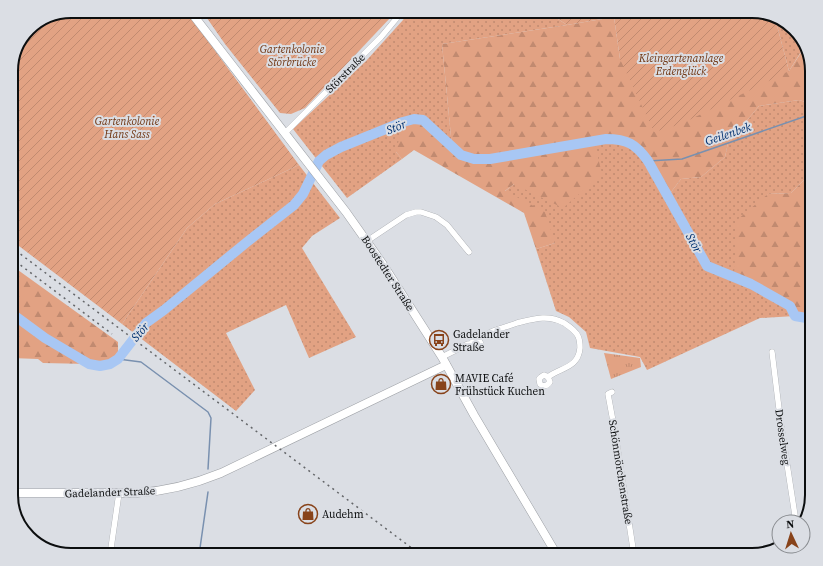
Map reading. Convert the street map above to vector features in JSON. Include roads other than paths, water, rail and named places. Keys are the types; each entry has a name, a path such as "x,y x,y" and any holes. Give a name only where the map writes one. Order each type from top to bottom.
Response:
{"street":[{"name":"Boostedter Straße","path":"195,18 319,176 367,241 444,361 474,415 553,548"},
{"name":"Störstraße","path":"285,133 381,37 397,18"},
{"path":"367,241 406,215 421,212 436,216 447,225 470,252"},
{"path":"444,361 468,344 471,344 474,340 494,331 533,319 545,317 552,318 568,325 574,331 580,340 580,353 572,365 553,373 548,377"},
{"name":"Drosselweg","path":"772,352 781,425 795,514"},
{"name":"Gadelander Straße","path":"18,493 148,492 171,489 203,480 222,473 444,361"},
{"name":"Schönmörchenstraße","path":"612,392 608,394 633,548"},
{"path":"111,548 119,493"}],"waterway":[{"name":"Geilenbek","path":"648,161 682,159 805,116"},
{"name":"Stör","path":"18,318 45,338 89,364 100,366 110,364 118,359 146,323 294,205 303,194 319,161 326,155 341,147 414,119 423,120 461,155 474,159 490,159 606,139 625,141 639,150 648,161 707,266 751,284 790,306 795,316 805,318"},
{"path":"118,359 141,362 208,412 211,418 208,469"},
{"path":"200,548 208,492"}],"railway":[{"path":"18,252 412,548"},
{"path":"18,263 112,334"}],"place":[{"name":"Gadelander Straße","path":"439,340"},
{"name":"MAVIE Café Frühstück Kuchen","path":"441,384"},
{"name":"Audehm","path":"308,514"}],"park label":[{"name":"Gartenkolonie Störbrücke","path":"292,55"},
{"name":"Kleingartenanlage Erdenglück","path":"681,64"},
{"name":"Gartenkolonie Hans Sass","path":"127,127"}]}
